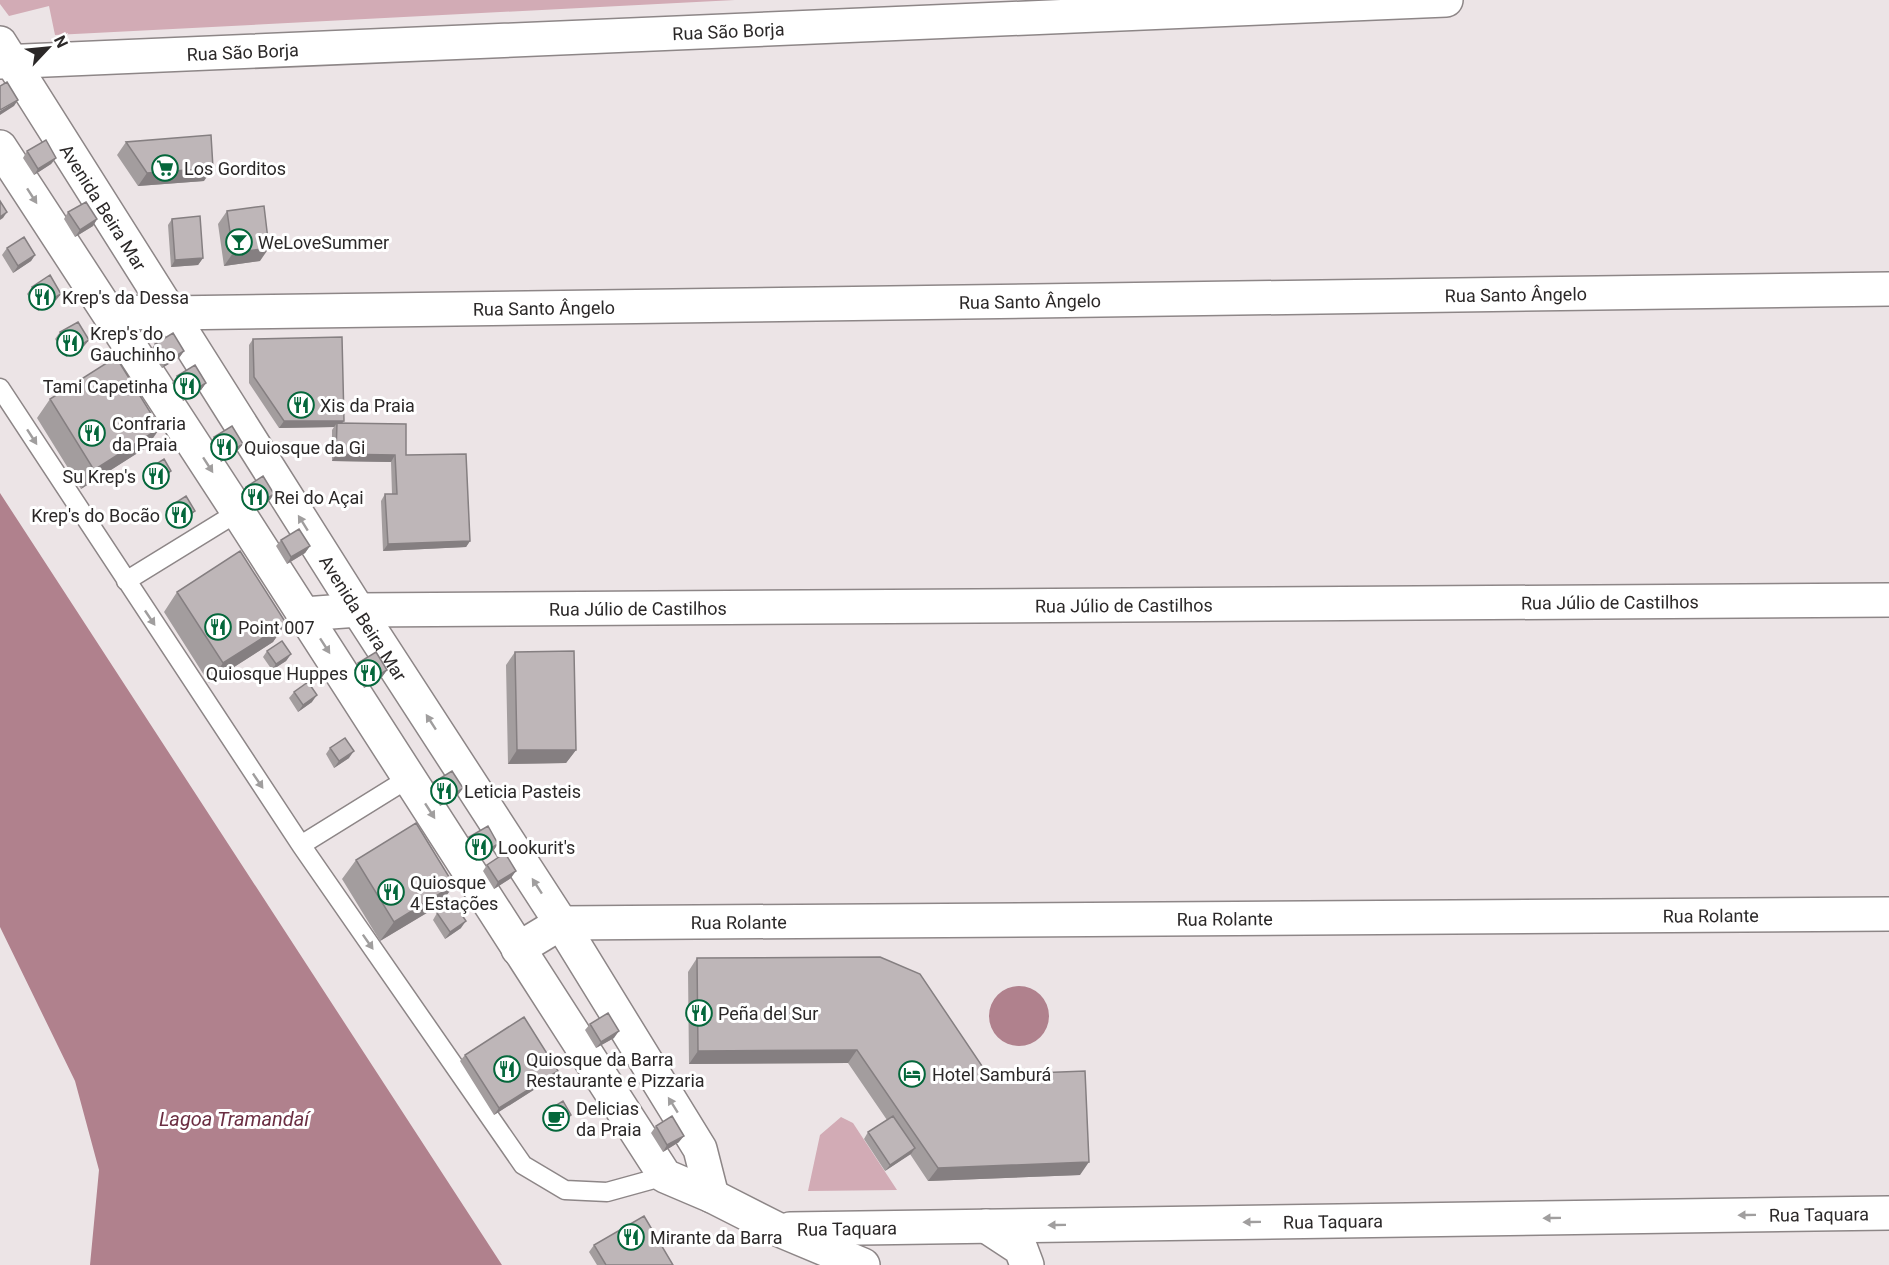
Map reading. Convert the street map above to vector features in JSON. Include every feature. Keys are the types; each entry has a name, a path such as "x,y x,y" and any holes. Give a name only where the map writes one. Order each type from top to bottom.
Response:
{"street":[{"name":"Rua São Borja","path":"4,55 1446,0"},
{"name":"Avenida Beira Mar","path":"4,55 358,610 561,923 700,1149 712,1196"},
{"path":"0,147 109,312 665,1176 712,1196 777,1229 863,1265"},
{"name":"Rua Santo Ângelo","path":"109,312 1889,289"},
{"name":"Rua Júlio de Castilhos","path":"304,614 358,610 1889,600"},
{"name":"Rua Rolante","path":"561,923 1889,914"},
{"path":"518,949 561,923"},
{"path":"665,1176 682,1174 694,1164 700,1149"},
{"name":"Rua Taquara","path":"777,1229 1889,1213"},
{"path":"986,1226 1021,1248 1027,1265"}],"lane":[{"path":"0,388 301,845 523,1165 565,1190 607,1192 665,1176"},
{"path":"126,581 238,512"},
{"path":"301,845 409,778"}],"shaded area":[{"path":"0,0 735,0 55,35 49,6 9,16 0,4"},
{"path":"841,1117 853,1123 897,1190 808,1191 820,1135"}],"water":[{"name":"Lagoa Tramandaí","path":"0,493 502,1265 90,1265 99,1170 75,1081 0,927"},
{"path":"1013,986 1025,986 1036,991 1044,999 1049,1016 1047,1028 1036,1041 1025,1046 1013,1046 1002,1041 994,1033 989,1022 989,1010 994,999 1002,991"}],"building":[{"path":"7,82 18,100 0,110 0,86"},
{"path":"211,135 213,168 147,173 126,142"},
{"path":"46,140 56,158 38,169 27,151"},
{"path":"0,201 7,212 0,217"},
{"path":"86,202 97,219 80,230 68,212"},
{"path":"264,206 269,248 233,253 227,211"},
{"path":"200,216 203,258 175,260 172,219"},
{"path":"24,237 35,255 18,266 7,248"},
{"path":"50,275 61,294 43,304 32,287"},
{"path":"78,322 89,340 71,351 60,332"},
{"path":"173,333 184,351 166,362 155,344"},
{"name":"Xis da Praia","path":"342,337 344,421 284,421 254,377 253,339"},
{"name":"Confraria da Praia","path":"116,357 160,428 94,470 50,399"},
{"path":"195,365 206,383 188,394 177,376"},
{"path":"337,423 406,424 406,455 466,454 470,541 388,544 385,494 397,494 395,455 336,454"},
{"path":"232,426 243,444 225,455 214,437"},
{"path":"164,459 171,471 157,479 150,468"},
{"path":"263,476 274,494 257,505 246,487"},
{"path":"186,496 195,511 181,519 172,505"},
{"path":"299,529 310,546 291,557 281,540"},
{"name":"Point 007","path":"240,551 286,623 223,663 177,592"},
{"path":"282,641 291,654 276,664 267,651"},
{"path":"574,651 576,750 517,750 515,652"},
{"path":"376,652 387,670 369,681 358,663"},
{"path":"308,682 317,695 303,705 294,692"},
{"path":"345,738 354,751 339,761 330,748"},
{"path":"452,771 463,788 445,800 434,782"},
{"name":"Quiosque 4 Estações","path":"416,823 454,885 394,922 356,860"},
{"path":"488,826 498,844 481,854 469,837"},
{"path":"505,853 516,871 498,882 487,865"},
{"path":"453,902 466,921 450,932 437,913"},
{"name":"Hotel Samburá","path":"880,957 920,974 988,1075 1085,1071 1089,1162 938,1168 857,1050 698,1051 697,958"},
{"path":"608,1013 619,1031 601,1042 590,1024"},
{"name":"Quiosque da Barra Restaurante e Pizzaria","path":"524,1017 558,1071 499,1108 465,1055"},
{"path":"563,1101 571,1115 558,1123 550,1109"},
{"path":"672,1116 684,1136 667,1145 656,1126"},
{"path":"893,1116 915,1148 890,1165 868,1132"},
{"name":"Mirante da Barra","path":"644,1216 673,1265 606,1265 594,1245"}],"place":[{"name":"Los Gorditos","path":"165,168"},
{"name":"WeLoveSummer","path":"239,242"},
{"name":"Krep's da Dessa","path":"42,297"},
{"name":"Krep's do Gauchinho","path":"70,343"},
{"name":"Tami Capetinha","path":"187,386"},
{"name":"Xis da Praia","path":"301,405"},
{"name":"Confraria da Praia","path":"92,433"},
{"name":"Quiosque da Gi","path":"224,447"},
{"name":"Su Krep's","path":"156,476"},
{"name":"Rei do Açai","path":"255,497"},
{"name":"Krep's do Bocão","path":"179,515"},
{"name":"Point 007","path":"218,627"},
{"name":"Quiosque Huppes","path":"368,673"},
{"name":"Leticia Pasteis","path":"444,791"},
{"name":"Lookurit's","path":"479,847"},
{"name":"Quiosque 4 Estações","path":"391,892"},
{"name":"Peña del Sur","path":"699,1013"},
{"name":"Quiosque da Barra Restaurante e Pizzaria","path":"507,1069"},
{"name":"Hotel Samburá","path":"912,1074"},
{"name":"Delicias da Praia","path":"556,1118"},
{"name":"Mirante da Barra","path":"631,1237"}]}
